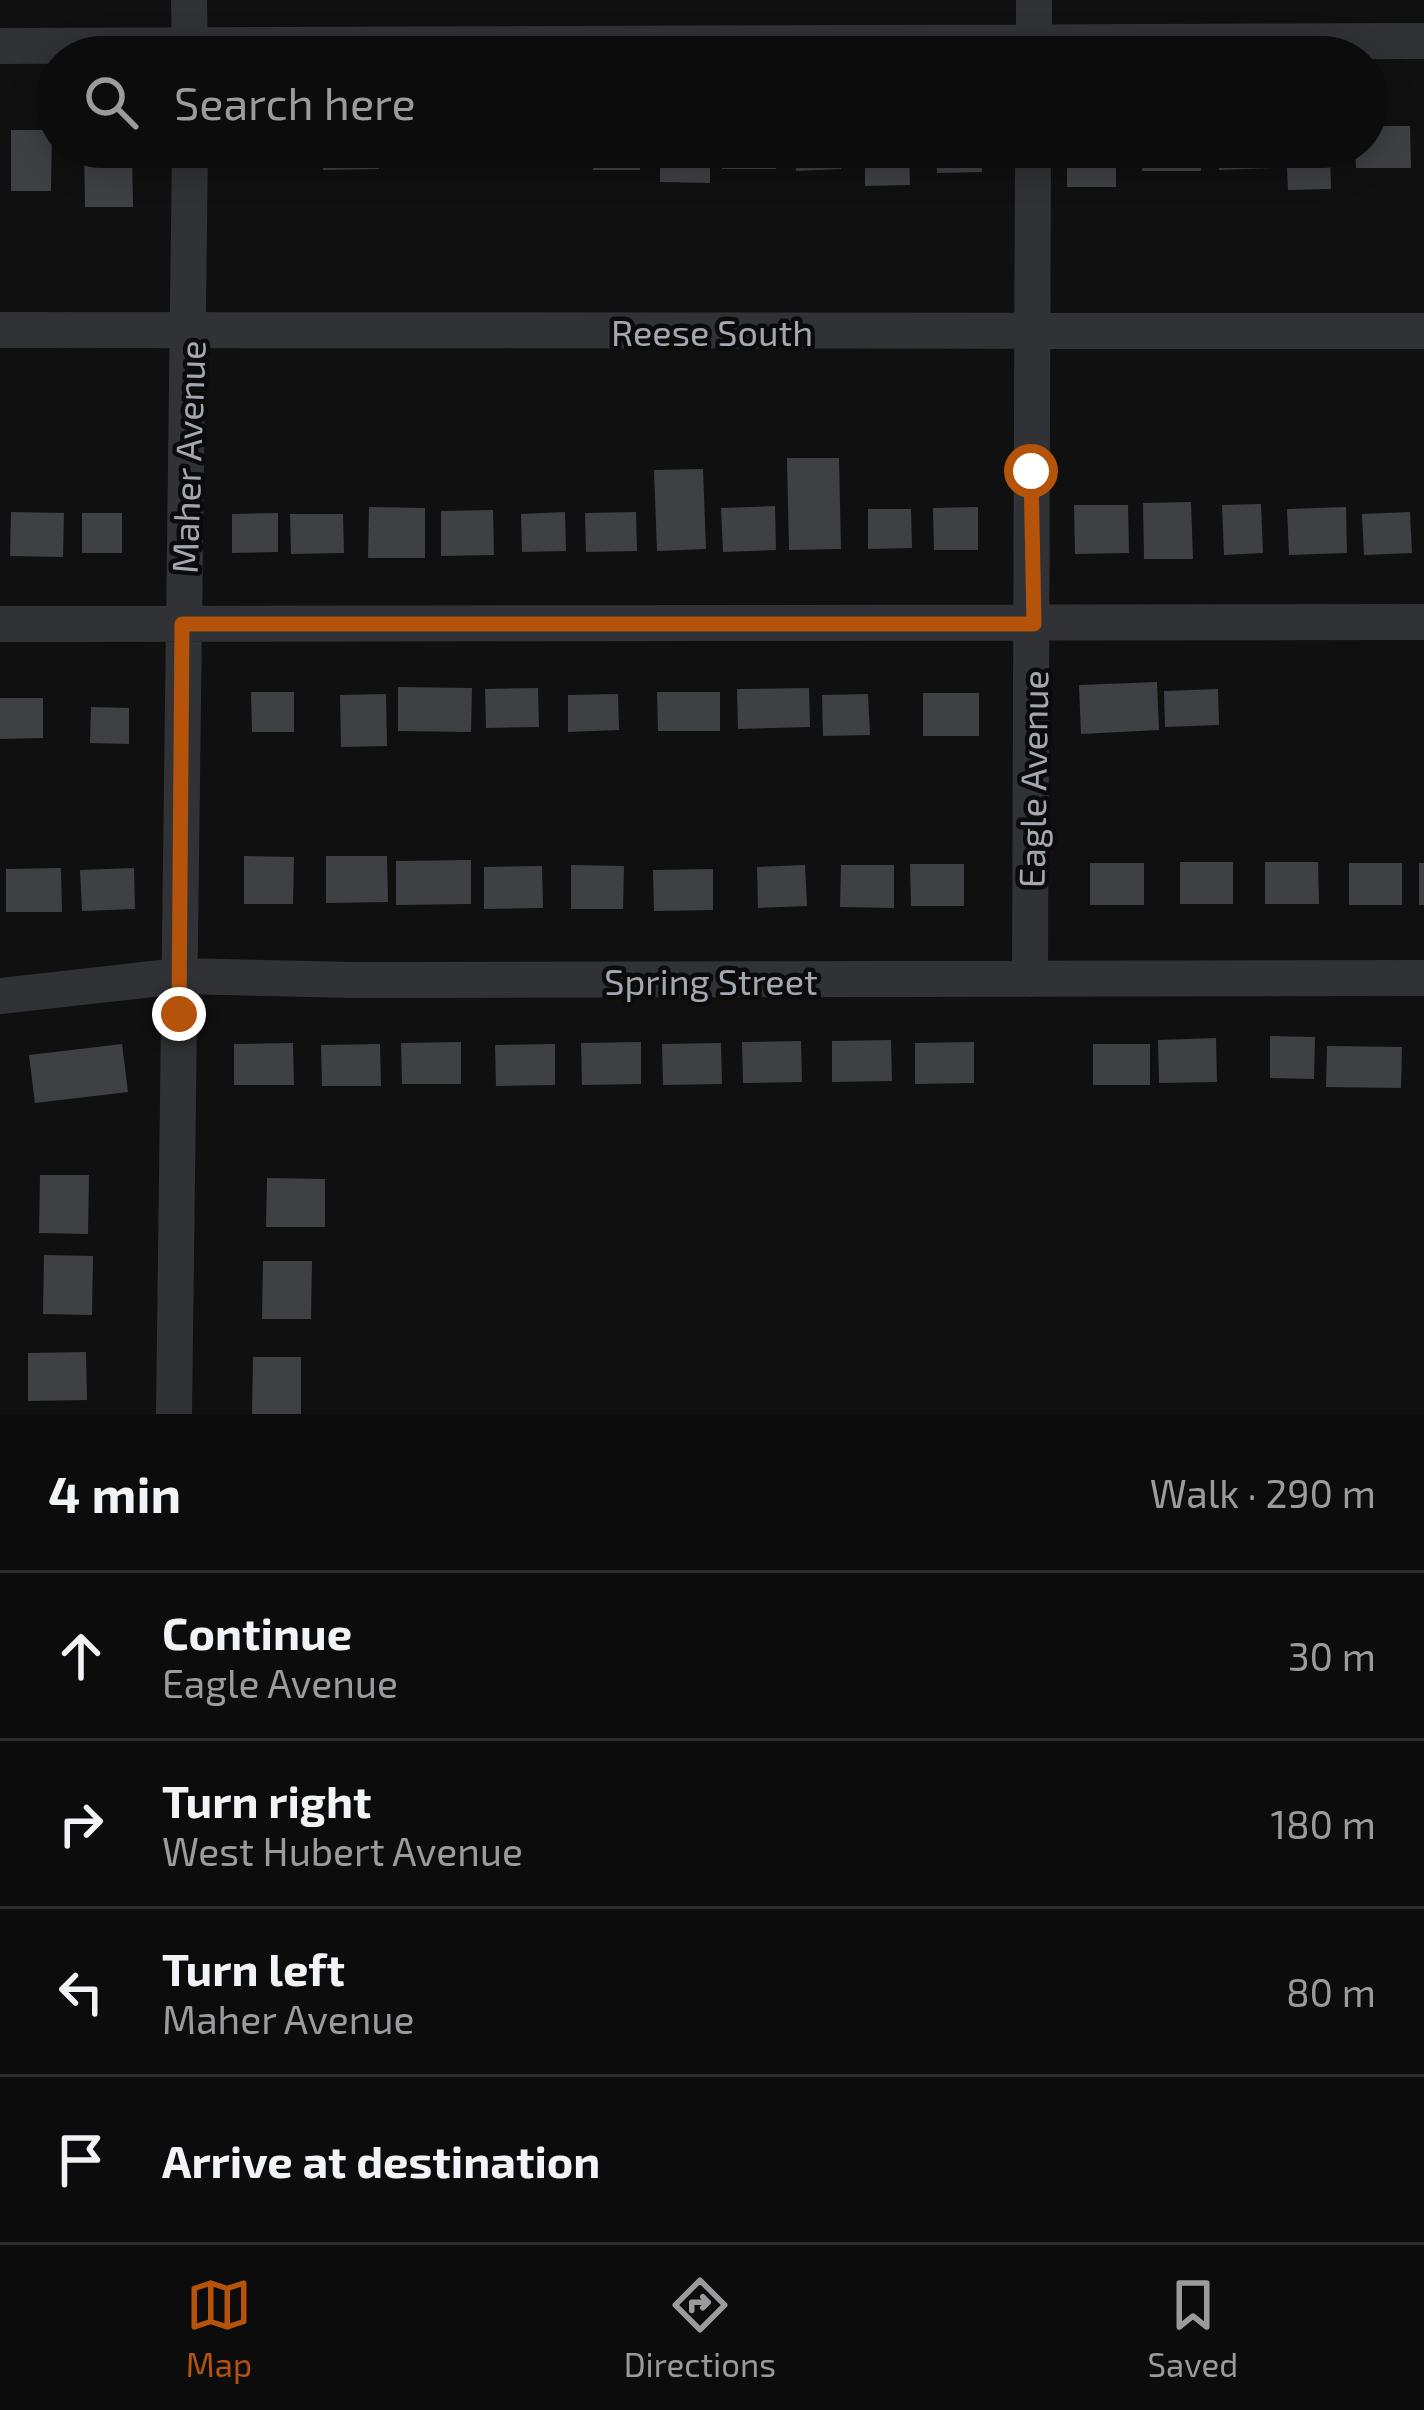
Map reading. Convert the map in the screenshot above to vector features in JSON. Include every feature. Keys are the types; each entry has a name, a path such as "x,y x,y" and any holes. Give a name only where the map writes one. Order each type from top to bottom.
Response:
{"street":[{"path":"189,0 190,36"},
{"path":"1034,0 1034,36"},
{"path":"1388,42 1424,41"},
{"path":"0,46 36,47"},
{"name":"Maher Avenue","path":"174,1414 190,168"},
{"name":"Eagle Avenue","path":"1030,979 1033,168"},
{"name":"Reese South","path":"0,330 1424,331"},
{"path":"0,624 1424,622"},
{"name":"Spring Street","path":"0,996 179,976 354,980 1424,978"}],"building":[{"path":"1388,126 1410,126 1411,168 1388,168"},
{"path":"11,130 36,130 36,168 51,168 51,191 11,191"},
{"path":"84,168 132,168 133,207 85,207"},
{"path":"593,168 640,168 640,170"},
{"path":"660,168 710,168 710,183 660,182"},
{"path":"796,168 841,168 841,169"},
{"path":"865,168 910,168 910,185 865,186"},
{"path":"937,168 982,168 982,172 937,173"},
{"path":"1067,168 1116,168 1116,187 1067,187"},
{"path":"1142,168 1201,168 1201,171"},
{"path":"1287,168 1330,168 1331,189 1288,190"},
{"path":"787,458 839,458 841,549 789,550"},
{"path":"703,469 706,549 657,551 654,470"},
{"path":"1191,502 1193,559 1144,559 1143,503"},
{"path":"1261,504 1263,553 1224,555 1222,505"},
{"path":"1074,505 1128,505 1129,553 1075,554"},
{"path":"775,506 776,550 723,552 721,508"},
{"path":"369,507 425,508 425,558 368,558"},
{"path":"978,507 978,550 934,550 933,508"},
{"path":"1346,507 1347,553 1289,555 1287,509"},
{"path":"868,509 911,509 912,548 868,549"},
{"path":"493,510 494,555 441,556 441,511"},
{"path":"11,512 64,513 63,557 10,556"},
{"path":"565,512 566,551 522,552 521,514"},
{"path":"636,512 637,551 586,552 585,513"},
{"path":"1410,512 1412,553 1364,555 1362,514"},
{"path":"82,513 122,513 122,553 82,553"},
{"path":"278,513 278,552 232,553 232,514"},
{"path":"290,514 343,514 344,553 291,554"},
{"path":"1157,682 1159,730 1081,734 1079,685"},
{"path":"398,687 472,688 471,732 398,731"},
{"path":"538,688 539,727 486,728 485,689"},
{"path":"809,688 810,727 738,729 737,689"},
{"path":"1218,689 1219,725 1165,727 1164,691"},
{"path":"251,692 294,692 294,732 252,732"},
{"path":"657,692 720,692 720,731 658,731"},
{"path":"923,693 979,693 979,736 923,736"},
{"path":"386,694 387,746 341,747 340,695"},
{"path":"618,694 619,730 568,732 568,695"},
{"path":"868,694 870,735 823,736 822,695"},
{"path":"0,698 43,698 43,738 0,739"},
{"path":"91,707 129,708 129,744 90,743"},
{"path":"244,856 294,857 293,904 244,904"},
{"path":"326,856 387,856 388,902 326,903"},
{"path":"471,860 471,904 396,905 396,861"},
{"path":"1180,862 1233,862 1233,904 1180,904"},
{"path":"1265,862 1318,862 1319,904 1265,904"},
{"path":"1090,863 1144,863 1144,905 1090,905"},
{"path":"1349,863 1402,863 1402,905 1349,905"},
{"path":"1419,863 1424,863 1424,905 1419,905"},
{"path":"910,864 964,864 964,906 911,906"},
{"path":"571,865 624,866 623,909 571,909"},
{"path":"805,865 807,906 758,908 757,867"},
{"path":"841,865 894,865 894,908 840,907"},
{"path":"542,866 543,908 484,909 484,867"},
{"path":"61,868 62,912 6,912 6,869"},
{"path":"134,868 135,909 82,911 80,870"},
{"path":"713,869 713,910 654,911 653,870"},
{"path":"1270,1036 1315,1037 1314,1079 1270,1078"},
{"path":"1216,1038 1217,1082 1159,1083 1158,1040"},
{"path":"891,1040 892,1081 832,1082 832,1041"},
{"path":"801,1041 802,1082 743,1083 742,1042"},
{"path":"461,1042 461,1084 402,1084 401,1043"},
{"path":"641,1042 641,1084 582,1085 581,1043"},
{"path":"974,1042 974,1083 915,1084 915,1043"},
{"path":"293,1043 294,1085 234,1085 234,1044"},
{"path":"721,1043 722,1084 663,1085 662,1044"},
{"path":"122,1044 128,1092 35,1103 29,1055"},
{"path":"380,1044 381,1086 322,1086 321,1045"},
{"path":"555,1044 555,1085 496,1086 495,1045"},
{"path":"1093,1044 1150,1044 1150,1085 1093,1085"},
{"path":"1327,1046 1402,1047 1401,1088 1326,1087"},
{"path":"40,1175 89,1175 88,1234 39,1233"},
{"path":"267,1178 325,1179 325,1227 266,1227"},
{"path":"44,1255 93,1256 92,1315 43,1314"},
{"path":"263,1261 312,1261 311,1319 262,1319"},
{"path":"86,1352 87,1400 28,1401 28,1353"},
{"path":"253,1357 301,1357 301,1414 252,1414"}],"route":[{"path":"179,1014 182,624 1034,624 1031,471"}]}
